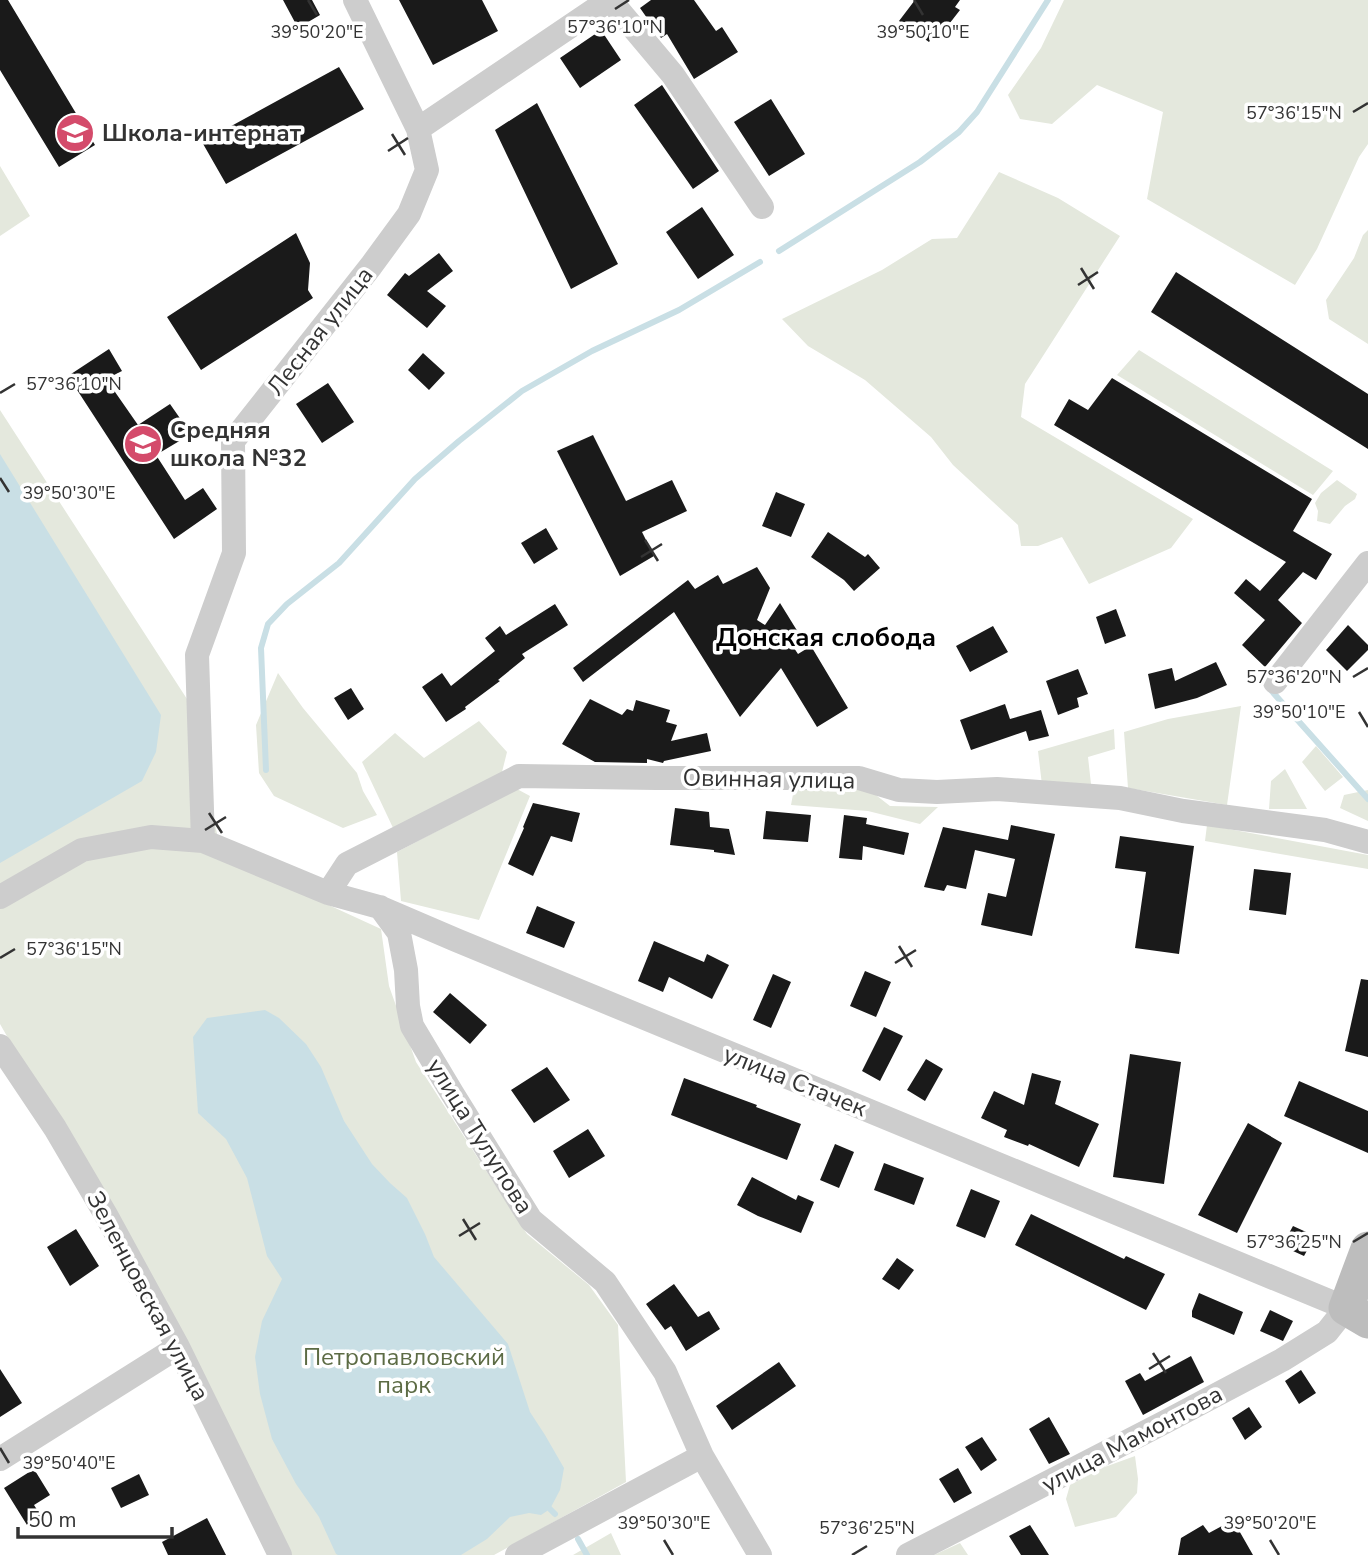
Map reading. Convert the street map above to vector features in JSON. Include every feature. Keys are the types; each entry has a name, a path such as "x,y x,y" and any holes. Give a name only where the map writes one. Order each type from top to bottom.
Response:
{"street":[{"name":"Лесная улица","path":"212,845 197,654 234,553 233,441 409,214 427,170 418,130 355,0"},
{"path":"418,130 610,0 673,75 762,207"},
{"path":"1275,682 1368,563"},
{"name":"Овинная улица","path":"328,893 347,864 519,776 859,778 899,790 937,792 997,789 1120,799 1183,811 1325,830 1368,842"},
{"name":"улица Стачек","path":"0,897 82,850 151,836 212,845 328,893 379,906 469,946 1357,1314"},
{"name":"улица Тулупова","path":"379,906 399,933 407,970 408,1006 412,1026 531,1220 605,1282 665,1372 702,1456 760,1555"},
{"name":"Зеленцовская улица","path":"0,1046 55,1128 106,1215 178,1347 280,1555"},
{"path":"1357,1314 1368,1249"},
{"name":"улица Мамонтова","path":"908,1555 1282,1360 1357,1314"},
{"path":"0,1460 178,1347"},
{"path":"517,1555 702,1456"}],"green space":[{"path":"1064,0 1368,0 1368,144 1359,157 1317,249 1295,285 1147,199 1163,112 1097,85 1052,124 1020,119 1008,95 1041,48"},
{"path":"0,166 30,216 0,236"},
{"path":"999,172 1058,198 1120,236 1025,384 1021,417 1193,519 1171,548 1089,584 1062,537 1038,546 1021,546 1018,525 953,465 931,437 865,380 808,346 782,319 882,270 932,239 957,238"},
{"path":"1368,230 1368,344 1329,319 1326,300 1354,258 1363,235"},
{"path":"1139,350 1333,471 1313,495 1117,375"},
{"name":"Петропавловский парк","path":"0,410 187,699 222,856 381,929 389,986 416,1062 527,1234 589,1285 618,1325 626,1482 494,1555 291,1555 146,1279 0,1024"},
{"path":"1337,480 1357,494 1355,499 1345,506 1330,524 1317,521 1315,503 1321,493"},
{"path":"278,673 357,773 363,791 377,815 343,828 274,796 259,773 256,725"},
{"path":"1241,706 1227,805 1128,788 1124,732 1168,719"},
{"path":"479,721 507,752 501,776 394,830 362,762 395,733 424,758"},
{"path":"1114,729 1115,749 1088,757 1091,784 1042,785 1038,751"},
{"path":"1316,746 1343,777 1325,791 1302,762"},
{"path":"1285,769 1307,809 1269,809 1271,781"},
{"path":"863,785 890,806 938,807 920,824 868,811 791,805 794,789"},
{"path":"517,789 530,796 479,920 401,901 397,852"},
{"path":"1368,790 1368,821 1340,808 1344,795"},
{"path":"1207,825 1368,855 1368,869 1205,841"},
{"path":"1135,1456 1137,1493 1116,1517 1075,1527 1066,1499 1070,1485 1102,1468"},
{"path":"611,1533 621,1555 573,1555"},
{"path":"960,1543 968,1555 934,1555"}],"water":[{"path":"0,454 161,715 156,752 142,781 0,863"},
{"path":"265,1010 279,1018 306,1044 321,1067 344,1121 372,1164 407,1198 434,1257 508,1344 530,1412 564,1468 560,1490 550,1509 541,1515 529,1513 510,1517 487,1539 461,1555 336,1554 319,1517 296,1484 272,1439 260,1394 255,1357 262,1321 282,1279 267,1256 247,1178 226,1139 198,1113 193,1037 207,1018"}],"building":[{"path":"0,0 8,0 95,145 59,167 0,70"},
{"path":"283,0 312,0 320,15 298,28"},
{"path":"399,0 482,0 498,31 433,65"},
{"path":"651,0 694,0 716,31 722,27 738,52 694,79 667,34 661,38 640,8"},
{"path":"915,0 960,0 955,7 960,10 946,28 941,25 929,42 899,21"},
{"path":"601,30 621,60 580,88 560,58"},
{"path":"339,67 364,109 226,184 202,142"},
{"path":"662,85 719,171 693,189 634,105"},
{"path":"771,99 805,154 769,176 734,122"},
{"path":"537,103 618,264 571,289 495,130"},
{"path":"702,207 734,255 698,279 666,232"},
{"path":"296,233 310,263 308,290 313,298 201,370 167,317"},
{"path":"439,253 453,271 427,291 446,306 427,328 387,295 405,273 409,276"},
{"path":"1176,272 1368,394 1368,449 1151,312"},
{"name":"Средняя школа №32","path":"109,349 122,371 106,379 138,425 170,404 191,434 156,455 185,500 203,488 217,509 174,539 68,376"},
{"path":"423,353 445,373 429,390 408,370"},
{"path":"1112,378 1312,499 1293,531 1332,554 1316,580 1303,572 1278,600 1302,623 1265,667 1242,645 1265,620 1234,593 1246,579 1260,591 1286,562 1054,425 1069,399 1088,410"},
{"path":"328,383 354,422 322,443 296,404"},
{"path":"593,435 626,501 672,480 687,511 642,532 654,556 620,576 557,451"},
{"path":"776,492 805,504 791,537 762,526"},
{"path":"546,528 558,549 534,564 521,543"},
{"path":"828,532 865,557 868,554 880,568 854,591 844,580 811,557"},
{"path":"757,567 770,588 757,620 765,625 780,603 801,637 792,645 798,654 811,646 848,708 817,727 781,668 740,717 674,612 583,682 573,668 688,580 695,589 718,575 723,584"},
{"path":"555,604 568,625 522,654 525,658 498,680 500,681 446,722 422,687 442,673 451,686 495,651 485,638 500,626 506,635"},
{"path":"1116,609 1126,636 1105,644 1096,617"},
{"path":"1348,625 1368,645 1368,650 1347,671 1326,650"},
{"path":"993,626 1008,652 970,672 956,646"},
{"path":"1216,662 1227,685 1197,698 1155,709 1148,674 1172,668 1175,681"},
{"path":"1078,669 1088,694 1077,698 1079,707 1058,715 1046,681"},
{"path":"351,688 364,709 348,720 334,698"},
{"path":"590,699 622,715 627,709 633,711 636,700 670,710 666,722 677,725 671,741 707,733 711,751 663,763 647,759 647,763 595,762 562,744"},
{"path":"1005,704 1010,719 1041,710 1049,736 1029,741 1026,731 971,750 960,720"},
{"path":"533,803 580,813 572,842 551,836 533,876 508,864"},
{"path":"675,808 709,812 710,827 729,829 735,855 670,845"},
{"path":"766,811 811,815 808,842 763,839"},
{"path":"844,815 867,818 866,824 909,833 904,855 863,846 862,860 839,858"},
{"path":"1011,825 1055,834 1032,936 981,925 988,893 1006,897 1015,859 975,850 966,889 947,885 944,891 924,887 943,827 1008,840"},
{"path":"1120,836 1194,846 1179,954 1135,948 1146,872 1115,868"},
{"path":"1254,869 1291,873 1286,915 1249,910"},
{"path":"537,906 575,922 564,948 526,933"},
{"path":"654,941 704,962 707,954 729,965 712,999 669,977 663,992 638,981"},
{"path":"865,971 891,982 876,1017 850,1006"},
{"path":"773,974 791,982 771,1028 753,1020"},
{"path":"1361,979 1368,980 1368,1057 1345,1051"},
{"path":"450,993 487,1025 470,1044 433,1012"},
{"path":"884,1027 903,1036 880,1081 862,1071"},
{"path":"1130,1054 1181,1062 1164,1184 1113,1177"},
{"path":"926,1059 943,1069 925,1101 907,1090"},
{"path":"547,1067 570,1100 534,1123 511,1090"},
{"path":"1032,1073 1061,1081 1055,1104 1099,1124 1079,1167 1029,1144 1028,1146 1004,1137 1007,1130 981,1118 994,1091 1024,1105"},
{"path":"684,1078 801,1124 787,1160 671,1115"},
{"path":"1299,1081 1368,1111 1368,1153 1284,1116"},
{"path":"1248,1123 1282,1143 1237,1233 1198,1215"},
{"path":"588,1129 605,1156 569,1178 553,1151"},
{"path":"835,1144 854,1152 839,1188 820,1180"},
{"path":"884,1163 924,1178 914,1205 874,1190"},
{"path":"752,1177 796,1200 798,1195 814,1202 801,1233 737,1205"},
{"path":"971,1189 1000,1201 985,1238 956,1226"},
{"path":"1031,1214 1124,1259 1126,1256 1165,1274 1146,1310 1015,1245"},
{"path":"1293,1226 1315,1236 1304,1256 1282,1246"},
{"path":"76,1229 99,1266 70,1286 47,1247"},
{"path":"897,1258 914,1270 899,1290 882,1279"},
{"path":"674,1284 698,1317 709,1311 720,1329 686,1351 671,1326 665,1330 646,1304"},
{"path":"1199,1293 1243,1312 1234,1335 1192,1317"},
{"path":"1270,1310 1293,1321 1283,1341 1260,1331"},
{"path":"1191,1356 1204,1382 1143,1415 1125,1381 1140,1373 1145,1381"},
{"path":"779,1362 796,1386 732,1430 716,1406"},
{"path":"0,1369 22,1403 0,1417"},
{"path":"1301,1370 1316,1393 1299,1404 1285,1381"},
{"path":"1249,1407 1262,1427 1245,1440 1232,1418"},
{"path":"1049,1417 1070,1454 1049,1464 1029,1429"},
{"path":"982,1437 997,1460 981,1471 965,1447"},
{"path":"958,1468 972,1493 954,1503 939,1479"},
{"path":"34,1469 50,1495 34,1505 41,1516 27,1525 4,1488"},
{"path":"139,1474 149,1495 121,1508 111,1488"},
{"path":"207,1518 226,1555 168,1555 162,1542"},
{"path":"1233,1520 1253,1555 1178,1555 1181,1538 1203,1525 1209,1533"},
{"path":"1030,1525 1049,1555 1021,1555 1009,1536"}],"waterway":[{"path":"779,251 920,162 959,132 977,112 1048,0"},
{"path":"266,770 261,648 268,624 287,604 339,563 415,479 522,391 592,351 679,310 760,262"},
{"path":"1269,688 1368,799"},
{"path":"550,1509 555,1514"},
{"path":"578,1539 587,1555"}],"place":[{"name":"Школа-интернат","path":"75,133"},
{"name":"Средняя школа №32","path":"143,444"}],"district":[{"name":"Донская слобода","path":"826,637"}]}
